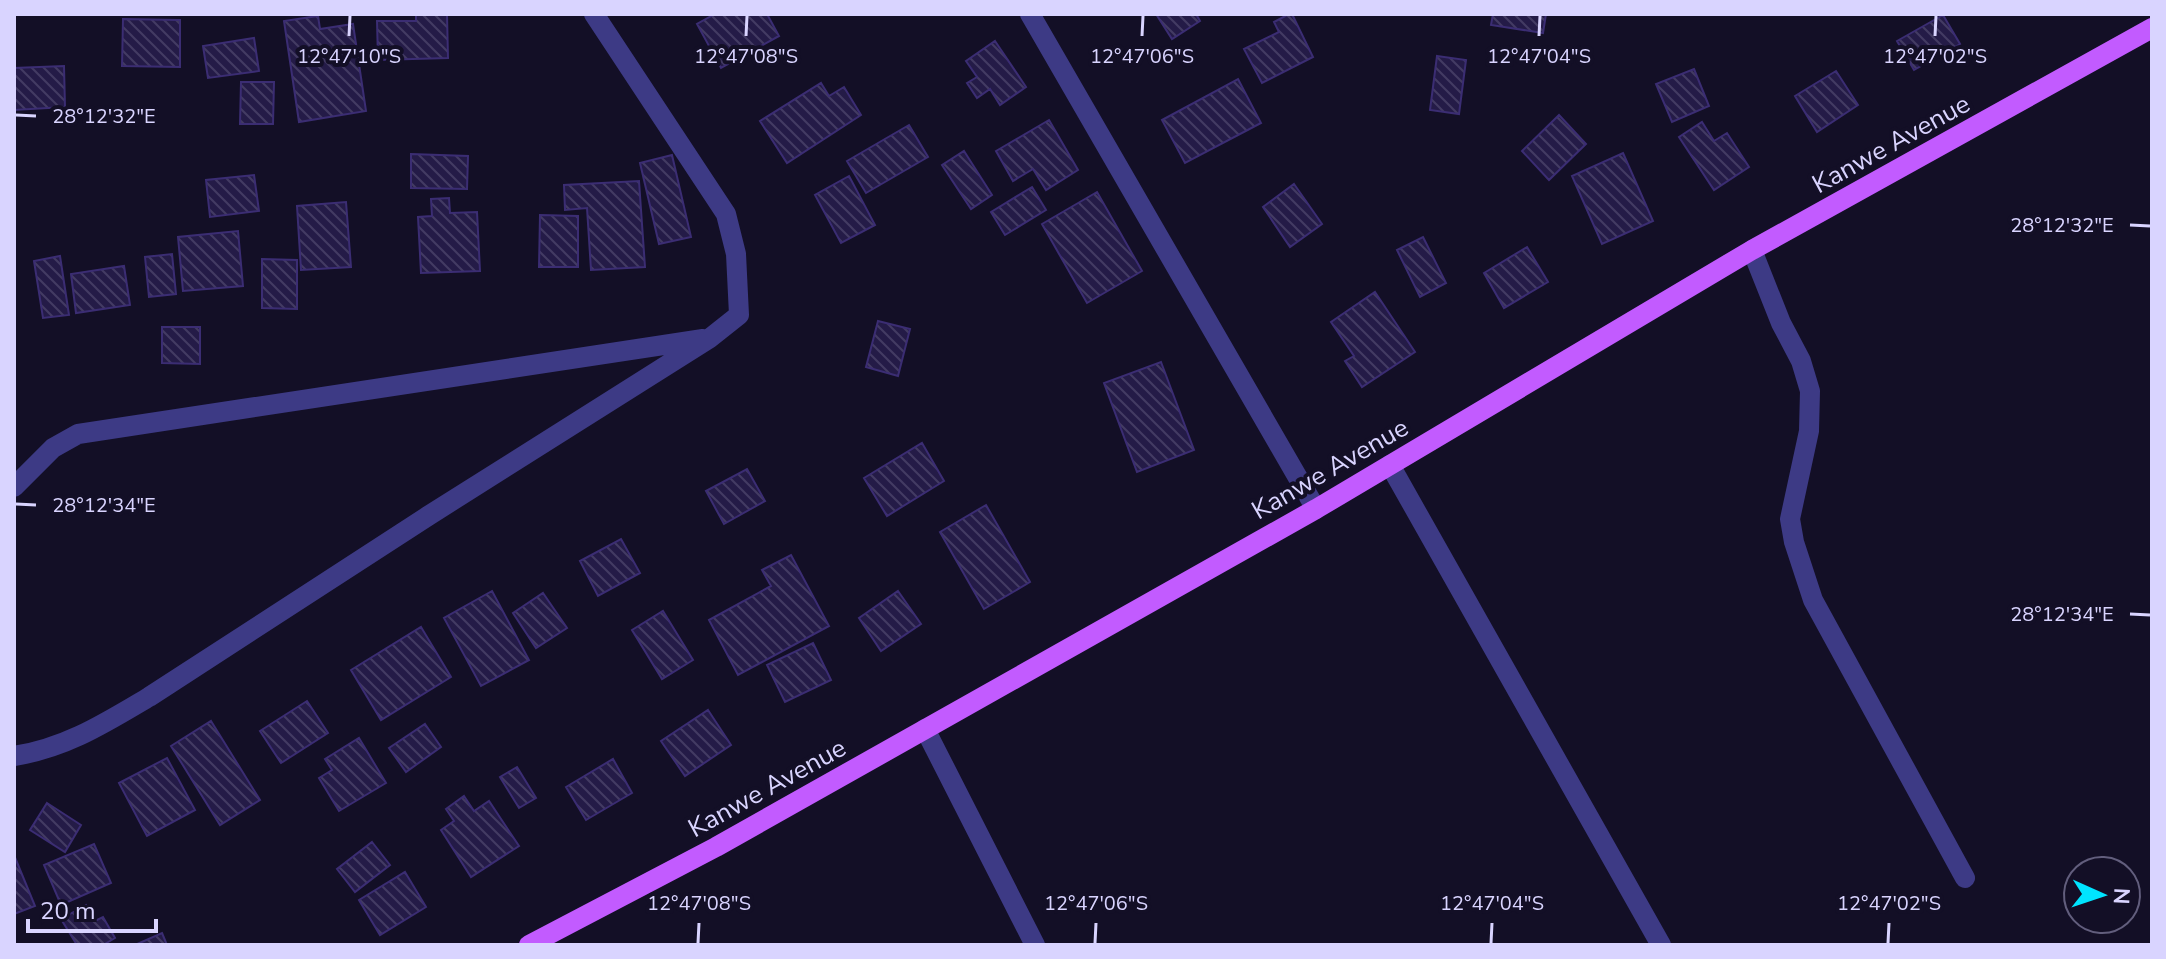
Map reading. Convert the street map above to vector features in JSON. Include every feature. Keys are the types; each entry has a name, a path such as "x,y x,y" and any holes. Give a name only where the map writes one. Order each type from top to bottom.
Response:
{"main road":[{"name":"Kanwe Avenue","path":"529,945 716,847 1316,509 1752,250 2152,28"}],"street":[{"path":"14,756 67,743 116,716 710,338 739,315 736,254 726,214 594,14"},
{"path":"1030,14 1316,509"},
{"path":"1752,250 1781,323 1801,361 1810,391 1809,431 1790,519 1794,542 1813,600 1965,878"},
{"path":"14,487 53,448 78,434 710,338"},
{"path":"1390,465 1661,945"},
{"path":"925,729 1035,945"}],"building":[{"path":"416,14 447,14 448,58 378,60 377,21 416,21"},
{"path":"715,14 767,14 779,36 721,68 697,24"},
{"path":"1156,14 1196,14 1200,21 1172,39"},
{"path":"1292,14 1313,57 1262,83 1244,49 1279,32 1274,22"},
{"path":"1493,14 1546,14 1543,33 1491,25"},
{"path":"1943,15 1960,44 1914,70 1897,41"},
{"path":"318,16 320,29 353,24 366,111 299,122 284,21"},
{"path":"123,19 180,20 180,67 122,66"},
{"path":"254,38 259,71 208,78 203,46"},
{"path":"995,41 1026,87 1000,105 990,89 977,98 967,83 977,77 966,61"},
{"path":"1437,56 1466,60 1459,114 1430,110"},
{"path":"64,66 65,107 14,110 14,68"},
{"path":"1694,69 1709,106 1672,122 1656,84"},
{"path":"1836,71 1858,105 1817,132 1795,96"},
{"path":"1238,79 1261,123 1185,163 1162,120"},
{"path":"241,82 274,82 273,124 240,124"},
{"path":"821,83 829,96 844,87 861,115 787,163 760,121"},
{"path":"1559,115 1586,144 1549,180 1522,151"},
{"path":"1049,120 1078,170 1046,190 1033,169 1013,181 996,151"},
{"path":"1702,122 1714,141 1727,133 1749,167 1714,190 1679,137"},
{"path":"909,125 928,157 866,193 847,161"},
{"path":"964,151 992,195 971,209 942,165"},
{"path":"1623,153 1653,221 1602,244 1572,176"},
{"path":"411,154 468,156 467,189 411,188"},
{"path":"672,155 691,237 659,244 640,163"},
{"path":"254,175 259,211 210,217 206,180"},
{"path":"849,176 875,225 841,243 815,195"},
{"path":"639,181 645,267 591,270 587,208 565,210 564,185"},
{"path":"1294,184 1322,224 1290,247 1263,207"},
{"path":"1032,187 1046,210 1005,235 991,212"},
{"path":"1097,192 1142,271 1087,303 1042,224"},
{"path":"449,198 450,213 477,212 480,271 421,273 418,217 432,216 431,199"},
{"path":"346,202 351,267 301,270 297,206"},
{"path":"540,215 578,216 578,267 539,267"},
{"path":"238,231 243,286 183,291 178,237"},
{"path":"1423,237 1446,283 1420,297 1397,250"},
{"path":"1527,247 1548,282 1504,308 1484,273"},
{"path":"172,254 176,294 149,297 145,257"},
{"path":"60,256 69,315 43,318 34,261"},
{"path":"262,259 297,260 297,309 262,308"},
{"path":"124,266 130,305 76,313 71,274"},
{"path":"1375,292 1415,352 1362,387 1345,361 1354,356 1331,322"},
{"path":"878,321 910,329 898,376 866,367"},
{"path":"162,327 200,327 200,364 162,363"},
{"path":"1161,362 1194,450 1137,472 1104,383"},
{"path":"922,443 944,481 887,516 864,478"},
{"path":"747,469 765,501 724,524 706,491"},
{"path":"986,505 1030,582 984,609 940,532"},
{"path":"621,539 640,573 598,596 580,561"},
{"path":"791,555 829,626 738,675 709,620 771,586 762,570"},
{"path":"492,591 529,660 481,686 444,618"},
{"path":"898,591 921,624 881,651 859,618"},
{"path":"543,593 567,628 536,648 513,613"},
{"path":"663,611 693,660 662,679 632,630"},
{"path":"421,627 451,677 381,720 351,670"},
{"path":"813,643 831,680 785,702 767,665"},
{"path":"307,701 328,733 281,763 260,731"},
{"path":"708,710 731,745 685,776 661,741"},
{"path":"211,721 260,800 220,825 171,746"},
{"path":"425,724 441,747 406,772 389,748"},
{"path":"359,738 386,783 339,811 319,778 332,770 325,759"},
{"path":"167,758 195,810 147,836 119,783"},
{"path":"613,759 632,793 586,820 566,787"},
{"path":"517,767 536,798 519,808 500,777"},
{"path":"464,796 474,811 489,801 519,846 471,877 441,830 454,821 446,809"},
{"path":"47,803 81,825 65,852 30,830"},
{"path":"372,842 390,865 355,892 337,869"},
{"path":"94,844 111,883 61,905 44,865"},
{"path":"14,855 35,906 14,914"},
{"path":"405,872 426,907 380,935 359,900"},
{"path":"86,905 95,921 103,917 115,938 103,945 77,945 61,919"},
{"path":"162,933 167,945 135,945"}]}
